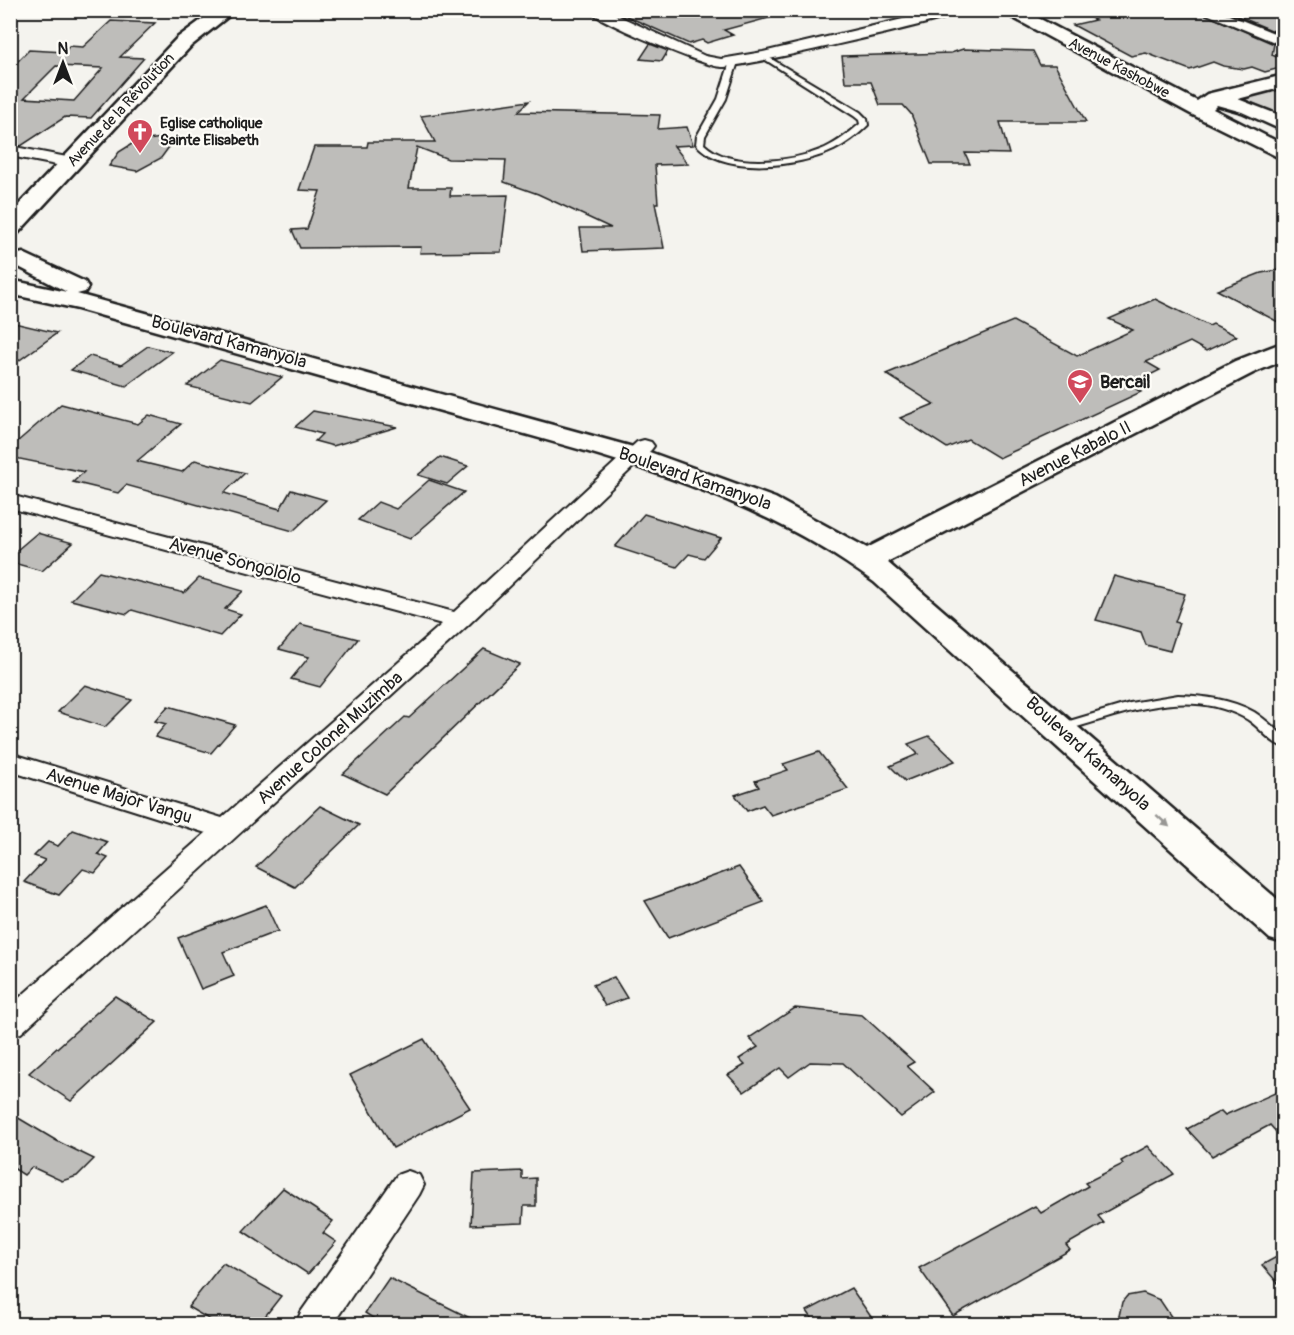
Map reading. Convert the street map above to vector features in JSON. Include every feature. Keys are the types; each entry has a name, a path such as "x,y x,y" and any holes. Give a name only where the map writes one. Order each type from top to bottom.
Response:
{"street":[{"name":"Avenue de la Révolution","path":"17,222 184,42 227,10"},
{"path":"594,10 701,59 734,62 960,10"},
{"name":"Avenue Kashobwe","path":"1008,10 1164,92 1208,102"},
{"path":"1203,10 1284,42"},
{"path":"1208,102 1284,81"},
{"path":"1208,102 1249,108 1284,127"},
{"path":"1208,102 1236,129 1284,154"},
{"path":"1236,129 1284,127"},
{"path":"10,151 72,163"},
{"path":"17,222 17,261"},
{"name":"Boulevard Kamanyola","path":"17,261 66,283 274,348 639,451 755,497 832,538 875,556 1070,725 1284,898"},
{"name":"Boulevard Kamanyola","path":"10,287 274,348"},
{"name":"Avenue Kabalo II","path":"875,556 1244,367 1284,350"},
{"name":"Avenue Colonel Muzimba","path":"10,1024 459,621 639,451"},
{"name":"Avenue Songololo","path":"10,501 459,621"},
{"name":"Boulevard Kamanyola","path":"1070,725 1284,928"},
{"name":"Avenue Major Vangu","path":"10,762 228,830"},
{"path":"313,1324 408,1185"}],"lane":[{"path":"734,62 722,99 701,136 700,144 711,155 739,161 794,159 829,149 864,125 863,119 857,114 763,57"},
{"path":"1070,725 1140,703 1171,699 1200,700 1228,706 1249,715 1284,743"}],"shaded area":[{"path":"1283,86 1283,116 1246,100 1249,94"}],"building":[{"path":"613,10 775,10 776,16 724,30 733,35 707,43 702,40 689,44"},
{"path":"1076,10 1195,10 1274,44 1272,55 1284,60 1284,67 1265,72 1252,67 1244,69 1213,62 1190,70 1146,53 1131,56 1073,25 1095,20"},
{"path":"1223,10 1280,10 1276,32"},
{"path":"111,21 155,23 120,57 144,58 91,118 65,117 21,146 10,144 10,69 29,50 65,52 69,46 83,47","holes":["56,66 103,68 74,101 24,98"]},
{"path":"650,44 668,51 662,61 640,59"},
{"path":"963,49 1033,51 1040,65 1055,65 1086,122 1000,122 1009,154 965,153 970,164 931,164 911,114 903,105 880,105 871,82 845,82 842,56 951,53"},
{"path":"529,101 518,112 660,115 658,129 687,127 693,145 674,146 688,164 655,165 658,203 655,203 664,248 583,251 580,228 611,228 538,194 504,182 506,160 448,159 417,147 409,188 451,188 450,196 508,195 501,252 420,253 421,247 300,248 292,230 307,229 320,191 299,190 314,147 367,147 368,142 435,142 421,116"},
{"name":"Eglise catholique Sainte Elisabeth","path":"161,138 169,147 161,158 137,171 109,166 119,152 135,142"},
{"path":"1284,269 1284,325 1217,290 1261,273"},
{"path":"1155,299 1209,326 1213,324 1237,336 1206,351 1190,342 1146,362 1160,370 1130,385 1141,392 999,458 968,439 947,448 900,418 934,404 886,374 1013,321 1077,356 1133,330 1109,319"},
{"path":"10,322 57,333 10,367"},
{"path":"148,346 172,352 126,386 71,370 90,356 121,365"},
{"path":"220,360 282,377 252,402 187,386"},
{"path":"61,404 138,424 149,415 181,424 137,461 182,472 195,460 245,473 224,493 280,509 291,490 326,500 293,531 126,485 118,493 73,482 84,472 10,457 10,448"},
{"path":"313,411 397,427 333,446 315,441 322,434 295,427"},
{"path":"440,457 468,466 447,484 418,475"},
{"path":"429,480 464,492 410,539 358,520 378,502 396,509"},
{"path":"644,514 721,538 704,558 689,554 677,567 615,547"},
{"path":"37,533 73,543 42,571 10,562 10,556"},
{"path":"99,572 184,593 199,578 243,591 225,609 241,614 220,636 132,610 127,614 71,600"},
{"path":"1114,576 1185,594 1175,622 1179,623 1170,651 1146,645 1141,632 1096,620"},
{"path":"300,624 358,639 320,687 291,679 309,657 279,649"},
{"path":"484,649 520,664 385,794 343,774 405,717 409,718"},
{"path":"85,685 132,700 105,727 58,712"},
{"path":"168,706 235,725 211,753 155,737 166,724 155,721"},
{"path":"929,736 955,761 905,781 890,766 918,754 908,744"},
{"path":"819,752 848,789 771,815 763,805 747,811 735,795 759,787 755,781 788,770 783,764"},
{"path":"320,806 359,825 295,887 256,867"},
{"path":"73,830 108,842 98,854 108,858 95,873 83,869 59,895 24,882 45,860 34,856 48,842 58,846"},
{"path":"739,867 764,902 668,938 645,901"},
{"path":"266,905 278,931 223,952 234,976 201,989 178,938"},
{"path":"614,977 627,998 605,1006 593,985"},
{"path":"115,996 157,1022 71,1101 29,1073"},
{"path":"795,1008 862,1015 914,1062 907,1066 935,1092 901,1117 843,1063 810,1062 789,1077 780,1068 744,1092 728,1075 745,1065 739,1059 758,1047 749,1038"},
{"path":"424,1039 470,1108 393,1148 350,1075"},
{"path":"1284,1089 1284,1141 1270,1125 1212,1156 1187,1129 1221,1111 1225,1115"},
{"path":"10,1113 57,1141 94,1159 77,1176 62,1181 32,1167 24,1175 10,1166"},
{"path":"1148,1146 1174,1174 1098,1216 1104,1223 1066,1245 1070,1250 953,1316 919,1268 1035,1206 1041,1213 1088,1186 1085,1183 1123,1164 1121,1161"},
{"path":"522,1171 522,1179 536,1178 536,1206 524,1206 523,1223 471,1225 474,1173"},
{"path":"283,1188 333,1221 323,1233 336,1242 308,1274 243,1231"},
{"path":"1284,1253 1284,1290 1262,1265"},
{"path":"223,1263 281,1296 259,1324 217,1324 188,1307"},
{"path":"389,1278 482,1324 382,1324 365,1313"},
{"path":"851,1288 876,1324 816,1324 807,1311"},
{"path":"1143,1293 1160,1300 1176,1324 1122,1324 1119,1316 1122,1302 1127,1296"}],"place":[{"name":"Eglise catholique Sainte Elisabeth","path":"140,155"},
{"name":"Bercail","path":"1080,405"}]}
